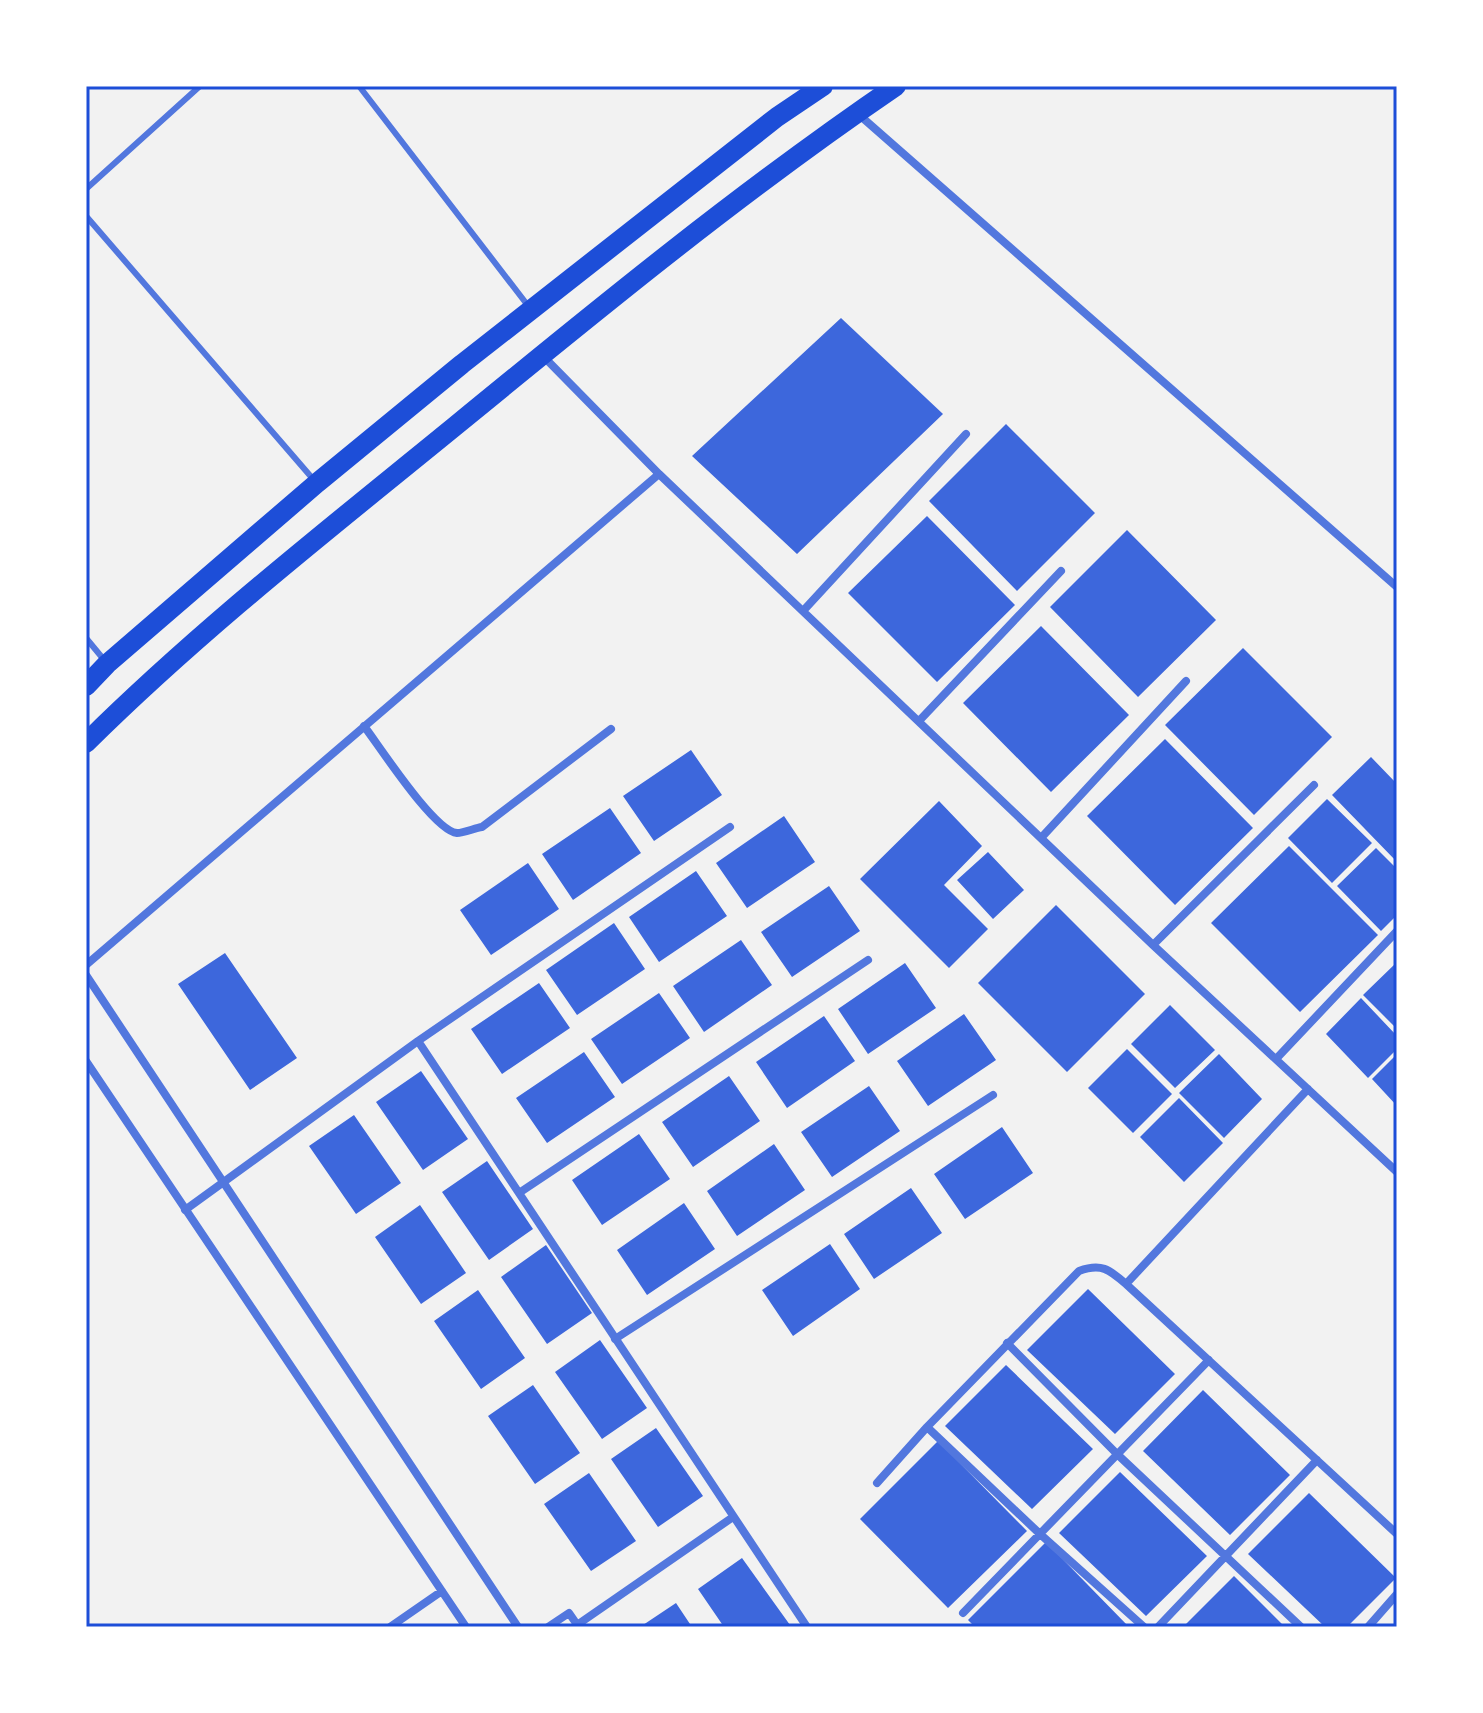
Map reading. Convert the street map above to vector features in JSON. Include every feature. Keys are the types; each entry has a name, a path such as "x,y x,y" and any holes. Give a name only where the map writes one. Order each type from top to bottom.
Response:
{"main road":[{"path":"86,686 107,664 317,483 777,117 823,86"},
{"path":"86,743 128,701 296,555 542,355 712,218 896,86"}],"street":[{"path":"857,113 1397,587"},
{"path":"542,355 659,474 1153,945 1395,1167"},
{"path":"803,611 966,434"},
{"path":"86,965 659,474"},
{"path":"919,721 1061,571"},
{"path":"1041,838 1186,681"},
{"path":"364,726 421,803 443,827 457,833 482,827 611,729"},
{"path":"1153,945 1314,785"},
{"path":"185,1210 418,1041 730,827"},
{"path":"1276,1059 1397,931"},
{"path":"519,1193 868,960"},
{"path":"86,975 518,1627"},
{"path":"418,1041 807,1627"},
{"path":"86,1061 466,1627"},
{"path":"1126,1284 1308,1089"},
{"path":"615,1339 993,1095"},
{"path":"877,1483 1007,1343 1079,1271 1094,1265 1104,1267 1126,1284 1397,1534"},
{"path":"1007,1343 1117,1454 1301,1627"},
{"path":"963,1613 1209,1360"},
{"path":"927,1427 1144,1627"},
{"path":"1158,1627 1317,1460"},
{"path":"548,1627 569,1613 578,1626 733,1517"},
{"path":"390,1627 442,1591"},
{"path":"1368,1627 1397,1594"}],"lane":[{"path":"86,189 200,86"},
{"path":"359,86 532,310"},
{"path":"86,216 317,483"},
{"path":"86,638 107,664"}],"building":[{"path":"841,318 943,414 797,554 692,456"},
{"path":"1006,424 1095,513 1017,591 929,501"},
{"path":"927,516 1015,605 937,682 848,593"},
{"path":"1127,530 1216,620 1138,697 1050,607"},
{"path":"1041,626 1129,715 1051,792 963,703"},
{"path":"1243,648 1332,737 1254,815 1165,725"},
{"path":"1165,739 1253,828 1175,905 1087,816"},
{"path":"691,750 722,795 654,841 623,796"},
{"path":"1371,757 1397,784 1397,862 1332,795"},
{"path":"1327,799 1372,843 1332,883 1288,838"},
{"path":"939,801 982,846 944,885 988,929 949,968 860,879"},
{"path":"610,808 641,853 573,900 542,854"},
{"path":"784,816 815,862 747,908 716,863"},
{"path":"1289,846 1378,935 1300,1012 1211,923"},
{"path":"1376,848 1397,869 1397,915 1381,931 1337,886"},
{"path":"988,852 1024,890 993,919 957,880"},
{"path":"528,863 559,909 491,955 460,910"},
{"path":"696,871 727,916 659,962 629,917"},
{"path":"829,886 860,931 792,977 761,932"},
{"path":"1056,905 1145,994 1067,1072 978,983"},
{"path":"614,923 645,969 577,1015 546,970"},
{"path":"741,940 772,985 704,1032 673,986"},
{"path":"225,953 297,1058 250,1090 178,984"},
{"path":"1397,962 1397,1029 1363,995"},
{"path":"905,963 936,1008 868,1054 838,1009"},
{"path":"539,983 570,1028 502,1074 471,1029"},
{"path":"659,993 690,1038 622,1084 591,1039"},
{"path":"1361,998 1397,1036 1397,1049 1368,1078 1326,1034"},
{"path":"1170,1005 1215,1050 1175,1088 1131,1044"},
{"path":"964,1014 996,1060 928,1106 897,1061"},
{"path":"824,1016 855,1061 787,1108 756,1062"},
{"path":"1127,1049 1172,1094 1133,1133 1088,1088"},
{"path":"584,1052 615,1097 547,1143 516,1098"},
{"path":"1219,1054 1262,1099 1224,1138 1179,1093"},
{"path":"1397,1054 1397,1106 1372,1079"},
{"path":"421,1071 468,1139 423,1170 376,1102"},
{"path":"729,1076 760,1121 693,1167 662,1122"},
{"path":"869,1086 900,1131 832,1177 801,1132"},
{"path":"1179,1098 1223,1143 1184,1182 1140,1137"},
{"path":"354,1115 401,1183 356,1214 309,1146"},
{"path":"1002,1127 1033,1173 965,1219 934,1174"},
{"path":"639,1134 670,1179 602,1225 572,1180"},
{"path":"774,1144 805,1190 737,1236 707,1191"},
{"path":"487,1161 533,1229 489,1260 442,1192"},
{"path":"911,1188 942,1233 874,1279 844,1234"},
{"path":"684,1203 715,1249 647,1295 617,1250"},
{"path":"420,1205 466,1273 421,1304 375,1237"},
{"path":"830,1244 860,1289 793,1336 762,1290"},
{"path":"546,1245 592,1313 547,1344 501,1277"},
{"path":"1088,1289 1175,1374 1115,1434 1027,1350"},
{"path":"478,1290 525,1358 481,1389 434,1321"},
{"path":"600,1340 647,1408 602,1439 555,1372"},
{"path":"1006,1365 1093,1449 1032,1509 945,1426"},
{"path":"533,1385 580,1453 535,1484 488,1416"},
{"path":"1203,1390 1290,1475 1230,1535 1143,1451"},
{"path":"656,1428 703,1496 658,1527 611,1459"},
{"path":"938,1441 1027,1531 948,1608 860,1519"},
{"path":"1120,1472 1207,1556 1146,1616 1059,1533"},
{"path":"589,1473 636,1541 591,1571 544,1504"},
{"path":"1309,1493 1396,1578 1347,1627 1325,1627 1248,1554"},
{"path":"1046,1542 1129,1627 975,1627 968,1620"},
{"path":"742,1558 790,1625 724,1627 698,1589"},
{"path":"1234,1576 1285,1627 1183,1627"},
{"path":"676,1603 692,1627 640,1627"}]}
